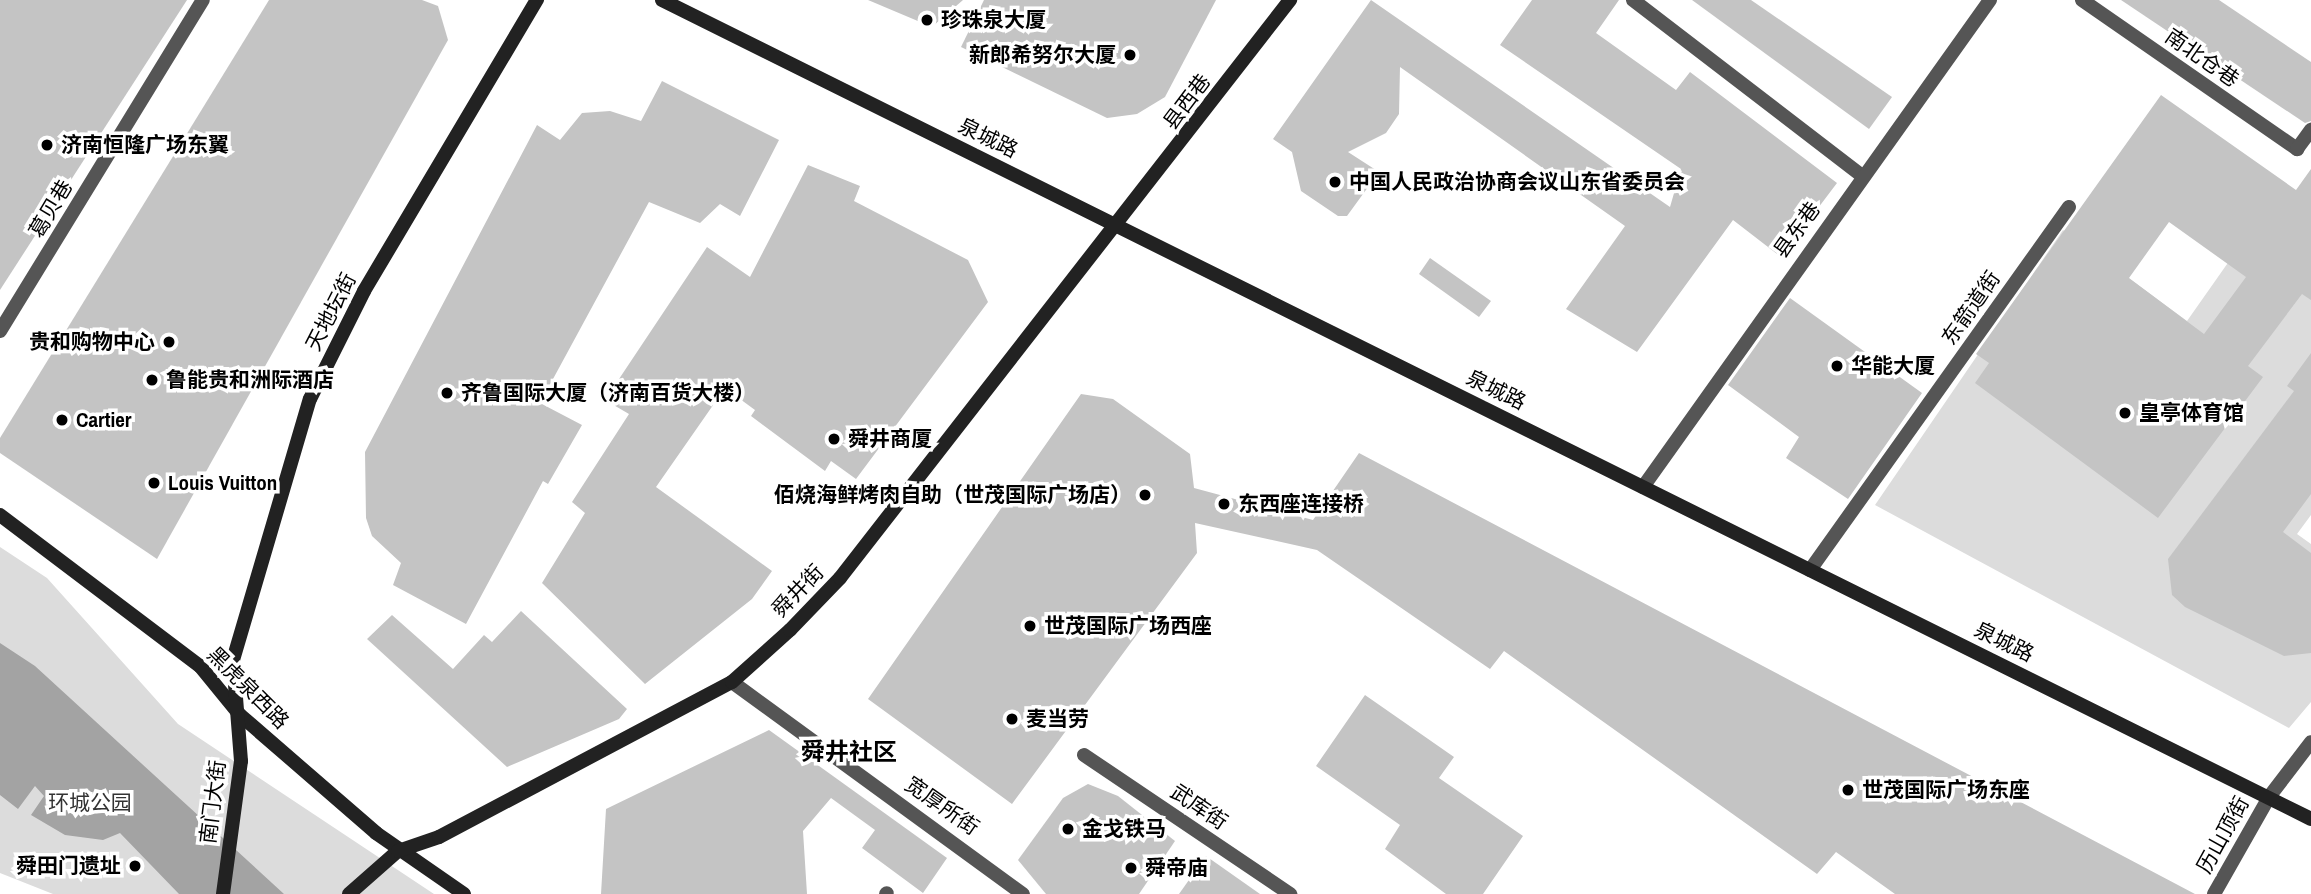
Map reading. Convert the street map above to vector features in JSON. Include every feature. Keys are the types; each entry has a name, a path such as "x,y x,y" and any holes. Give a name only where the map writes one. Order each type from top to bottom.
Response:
{"main road":[{"name":"天地坛街","path":"240,715 233,660 310,399 365,291 537,0"},
{"name":"泉城路","path":"662,0 2311,819"},
{"name":"县西巷","path":"1114,224 1140,187 1162,171 1290,0"},
{"name":"舜井街","path":"398,852 439,837 732,682 840,578 1114,224"},
{"name":"黑虎泉西路","path":"0,515 200,666 240,715 398,852 464,894"},
{"name":"南门大街","path":"223,894 241,761 240,715"},
{"path":"350,893 398,852"}],"street":[{"name":"葛贝巷","path":"0,331 203,0"},
{"path":"1633,0 1862,176"},
{"name":"县东巷","path":"1643,486 1990,0"},
{"name":"南北仓巷","path":"2082,0 2297,149 2311,130"},
{"name":"东箭道街","path":"1810,570 2069,207"},
{"name":"宽厚所街","path":"732,682 1023,894"},
{"name":"历山顶街","path":"2214,894 2269,797 2311,742"},
{"name":"武库街","path":"1084,755 1290,894"}],"green space":[{"name":"皇亭体育馆","path":"2270,203 2311,237 2311,515 2297,534 2311,544 2311,702 2289,728 1875,505 2063,230 2187,321"},
{"name":"环城公园","path":"0,547 47,578 178,724 434,894 53,894 0,873"}],"shaded area":[{"path":"0,643 35,666 284,894 179,894 120,833 103,840 65,835 31,815 44,796 35,786 18,809 0,795"}],"building":[{"name":"济南恒隆广场东翼","path":"0,0 187,0 0,290"},
{"name":"贵和购物中心","path":"269,0 422,0 438,6 448,40 157,559 0,453 0,438"},
{"name":"珍珠泉大厦","path":"868,0 963,0 932,27"},
{"path":"984,0 1216,0 1165,97 1137,114 1107,118 961,47"},
{"path":"1371,0 1670,207 1681,169 1500,45 1532,0 1619,0 1596,33 1676,90 1690,72 1837,183 1781,257 1733,220 1637,352 1566,309 1625,226 1400,67 1399,114 1386,133 1348,152 1379,172 1347,216 1338,216 1301,191 1292,152 1273,139"},
{"path":"1692,0 1751,0 1892,97 1869,129"},
{"path":"2121,0 2219,0 2311,62 2311,121 2305,123"},
{"name":"齐鲁国际大厦（济南百货大楼）","path":"662,81 779,140 740,216 720,204 700,223 649,202 540,403 582,425 548,484 543,481 466,624 393,585 401,563 372,536 366,518 365,452 537,125 560,140 582,113 610,111 641,121"},
{"path":"2161,95 2296,190 2311,169 2311,300 2302,294 2248,366 2263,377 2158,518 1975,383 1989,363 1976,354","holes":["2169,222 2246,277 2204,334 2129,278"]},
{"name":"舜井商厦","path":"808,165 860,186 854,201 968,260 988,302 856,479 831,461 825,471 751,416 755,410 725,388 656,487 772,571 752,599 645,684 542,583 585,513 572,502 629,414 605,400 707,247 750,277"},
{"path":"1430,258 1491,301 1479,317 1419,274"},
{"path":"1790,298 1922,393 1848,499 1786,458 1799,437 1728,385"},
{"path":"2311,353 2311,494 2283,532 2311,553 2311,653 2284,656 2185,607 2172,595 2168,559 2294,391 2287,386"},
{"path":"1081,394 1113,399 1190,454 1194,488 1313,520 1359,453 2195,894 1895,894 1836,852 1817,874 1504,651 1490,669 1317,550 1195,523 1197,553 1012,804 868,699"},
{"path":"521,611 627,709 619,719 507,767 367,639 392,615 453,669 484,635 492,642"},
{"path":"1365,695 1454,757 1439,778 1523,836 1483,894 1446,894 1385,849 1400,825 1316,766"},
{"path":"769,730 947,858 923,893 862,848 875,830 831,798 803,831 807,894 601,894 606,809"},
{"path":"1088,784 1118,796 1175,841 1139,894 1046,894 1018,860 1063,798"},
{"path":"1206,856 1260,894 1179,894"}],"place":[{"name":"珍珠泉大厦","path":"927,20"},
{"name":"新郎希努尔大厦","path":"1130,55"},
{"name":"济南恒隆广场东翼","path":"47,145"},
{"name":"中国人民政治协商会议山东省委员会","path":"1335,182"},
{"name":"贵和购物中心","path":"169,342"},
{"name":"华能大厦","path":"1837,366"},
{"name":"鲁能贵和洲际酒店","path":"152,380"},
{"name":"齐鲁国际大厦（济南百货大楼）","path":"447,393"},
{"name":"皇亭体育馆","path":"2125,413"},
{"name":"Cartier","path":"62,420"},
{"name":"舜井商厦","path":"834,439"},
{"name":"Louis Vuitton","path":"154,483"},
{"name":"佰烧海鲜烤肉自助（世茂国际广场店）","path":"1145,495"},
{"name":"东西座连接桥","path":"1224,504"},
{"name":"世茂国际广场西座","path":"1030,626"},
{"name":"麦当劳","path":"1012,719"},
{"name":"世茂国际广场东座","path":"1848,790"},
{"name":"金戈铁马","path":"1068,829"},
{"name":"舜田门遗址","path":"135,866"},
{"name":"舜帝庙","path":"1131,868"}],"district":[{"name":"舜井社区","path":"849,752"}]}
